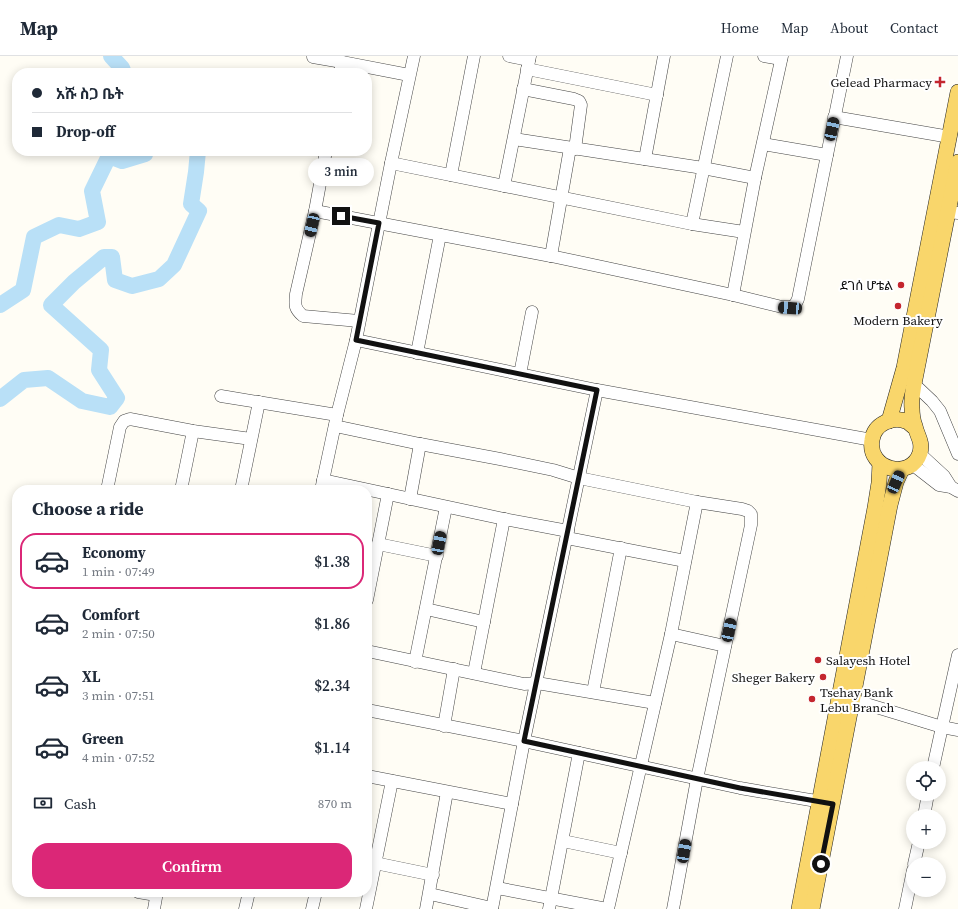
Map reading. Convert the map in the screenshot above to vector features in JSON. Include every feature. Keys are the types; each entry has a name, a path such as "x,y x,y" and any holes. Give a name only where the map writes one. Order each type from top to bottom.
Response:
{"main road":[{"path":"889,421 904,368 958,92"},
{"path":"799,909 853,700 890,505 896,482 911,462 921,440 915,428 912,407 914,384 953,212 958,162"},
{"path":"911,462 894,470 886,468 880,463 873,453 872,440 875,432 881,425 889,421 898,420 907,422 915,428"},
{"path":"812,909 826,803 879,483 880,463"}],"street":[{"path":"322,485 356,340 414,56"},
{"path":"451,175 474,56"},
{"path":"509,56 657,95"},
{"path":"645,159 664,56"},
{"path":"692,224 727,56"},
{"path":"733,295 755,178 782,57 764,56"},
{"path":"315,211 551,256 790,308 795,305 798,299 847,56"},
{"path":"313,57 341,67"},
{"path":"504,186 529,62"},
{"path":"372,71 409,75"},
{"path":"523,89 574,99 579,101 581,105 573,149 561,198 551,256"},
{"path":"834,117 950,137"},
{"path":"514,139 703,168 755,178"},
{"path":"763,144 826,155"},
{"path":"325,156 295,304 297,311 303,316 359,321"},
{"path":"391,163 692,224 744,232"},
{"path":"417,353 440,235"},
{"path":"520,374 532,312"},
{"path":"356,340 597,390 872,440"},
{"path":"914,384 940,411 958,454"},
{"path":"430,894 492,908 524,741 597,390"},
{"path":"221,396 259,402 420,444 500,458 553,470 579,478 697,502 742,509 751,514 751,525 697,779 673,909"},
{"path":"242,485 259,402"},
{"path":"107,485 120,427 124,421 130,419 252,440"},
{"path":"183,485 193,430"},
{"path":"410,499 420,444"},
{"path":"911,462 938,485 954,489"},
{"path":"372,492 504,519 621,548 685,561"},
{"path":"372,575 388,494"},
{"path":"497,888 551,904 608,909 671,634 697,502"},
{"path":"415,662 446,507"},
{"path":"474,673 504,519"},
{"path":"378,544 437,556"},
{"path":"593,692 621,548"},
{"path":"426,610 484,622"},
{"path":"671,634 725,646"},
{"path":"372,652 524,684 537,683 655,702"},
{"path":"934,761 958,655"},
{"path":"444,726 454,669"},
{"path":"853,700 958,730"},
{"path":"372,711 524,741 697,779 826,803"},
{"path":"551,904 579,753"},
{"path":"372,777 512,804"},
{"path":"372,879 392,781"},
{"path":"426,909 430,894 447,792"},
{"path":"562,841 621,853"},
{"path":"375,864 433,875"},
{"path":"154,909 156,897"},
{"path":"245,909 247,897"},
{"path":"312,909 315,897"},
{"path":"366,909 368,897"},
{"path":"905,909 907,897"}],"waterway":[{"path":"111,56 122,68"},
{"path":"109,156 122,161 138,156"},
{"path":"0,305 23,290 34,237 59,225 79,229 98,222 92,191 109,156"},
{"path":"0,399 24,380 48,378 82,401 110,407 117,398 99,370 101,350 51,305 74,282 104,257 112,257 115,280 132,286 159,279 174,265 199,211 191,204 198,156"}],"place":[{"name":"Gelead Pharmacy","path":"940,82"},
{"name":"ደገሰ ሆቴል","path":"901,285"},
{"name":"Modern Bakery","path":"898,306"},
{"name":"Salayesh Hotel","path":"818,660"},
{"name":"Sheger Bakery","path":"823,677"},
{"name":"Tsehay Bank Lebu Branch","path":"812,699"}],"route":[{"path":"341,216 379,223 356,340 597,390 524,741 740,788 833,804 821,864"}]}
